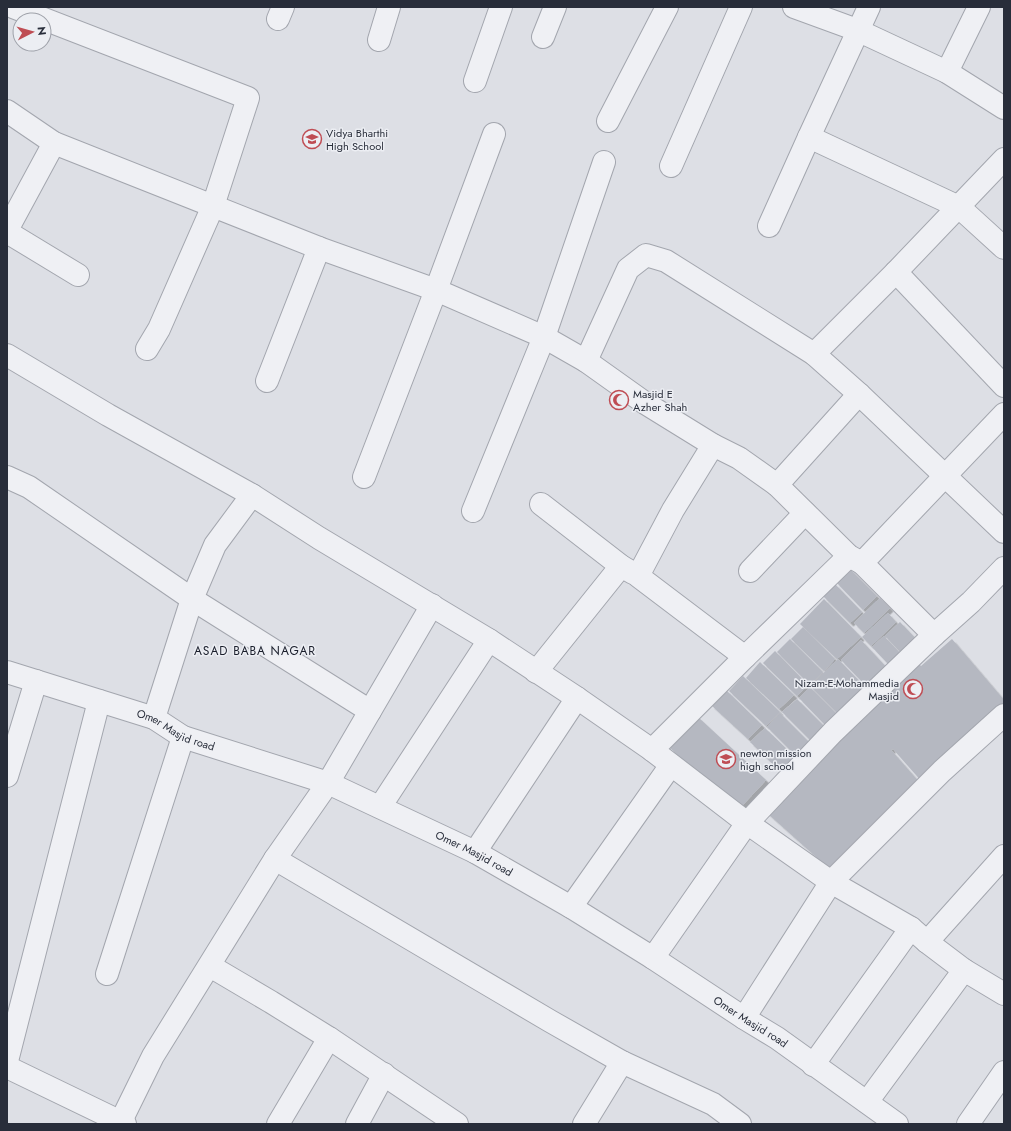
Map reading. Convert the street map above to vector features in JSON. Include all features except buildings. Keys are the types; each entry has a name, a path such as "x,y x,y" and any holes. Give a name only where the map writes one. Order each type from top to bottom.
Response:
{"street":[{"path":"13,7 40,12"},
{"path":"379,40 389,7"},
{"path":"476,81 501,7"},
{"path":"543,37 555,7"},
{"path":"608,121 667,7"},
{"path":"670,166 741,7"},
{"path":"794,7 857,30 947,72 1004,108"},
{"path":"769,226 857,30 869,7"},
{"path":"947,72 979,7"},
{"path":"52,16 248,98 214,206 159,329 147,349"},
{"path":"7,111 54,143 319,248 436,290 544,337 586,361 645,403 712,445 739,458 777,485 934,635"},
{"path":"364,477 494,134"},
{"path":"809,137 959,207 1004,248"},
{"path":"54,143 7,231 78,275"},
{"path":"814,354 896,272 1004,159"},
{"path":"473,511 544,337 604,162"},
{"path":"267,381 319,248"},
{"path":"586,361 628,269 646,255 666,261 814,354 860,394 1004,532"},
{"path":"896,272 1004,386"},
{"path":"7,355 108,415 252,495 319,538 489,640 652,750 747,823 832,882 919,935 964,970 1003,991"},
{"path":"777,485 860,394"},
{"path":"652,750 745,657 856,559 945,475 1004,414"},
{"path":"536,672 629,571 673,510 712,445"},
{"path":"7,477 29,487 192,599 370,711"},
{"path":"154,718 192,599 215,545 252,495"},
{"path":"541,504 745,657"},
{"path":"750,571 805,513"},
{"path":"653,958 747,823 834,732 934,635 971,602 1004,568"},
{"path":"7,1067 99,1118 123,1123 153,1056 275,859 328,783 432,605"},
{"path":"380,807 489,640"},
{"name":"Omer Masjid road","path":"7,672 154,718 183,736 328,783 475,852 571,907 653,958 777,1038 897,1124"},
{"path":"7,776 36,681"},
{"path":"475,852 577,698"},
{"path":"7,1061 99,701"},
{"path":"744,1018 832,882 942,771 1004,715"},
{"path":"107,974 183,736"},
{"path":"571,907 671,765"},
{"path":"813,1065 919,935 1004,856"},
{"path":"275,859 550,1022 622,1062 713,1104 734,1122"},
{"path":"210,966 329,1038 457,1124"},
{"path":"867,1102 964,970"},
{"path":"278,1124 329,1038"},
{"path":"584,1124 622,1062"},
{"path":"968,1124 1004,1072"},
{"path":"357,1124 384,1074"}],"place":[{"name":"Vidya Bharthi High School","path":"312,139"},
{"name":"Masjid E Azher Shah","path":"619,400"},
{"name":"Nizam-E-Mohammedia Masjid","path":"913,689"},
{"name":"newton mission high school","path":"726,759"}],"district":[{"name":"ASAD BABA NAGAR","path":"255,651"}]}
